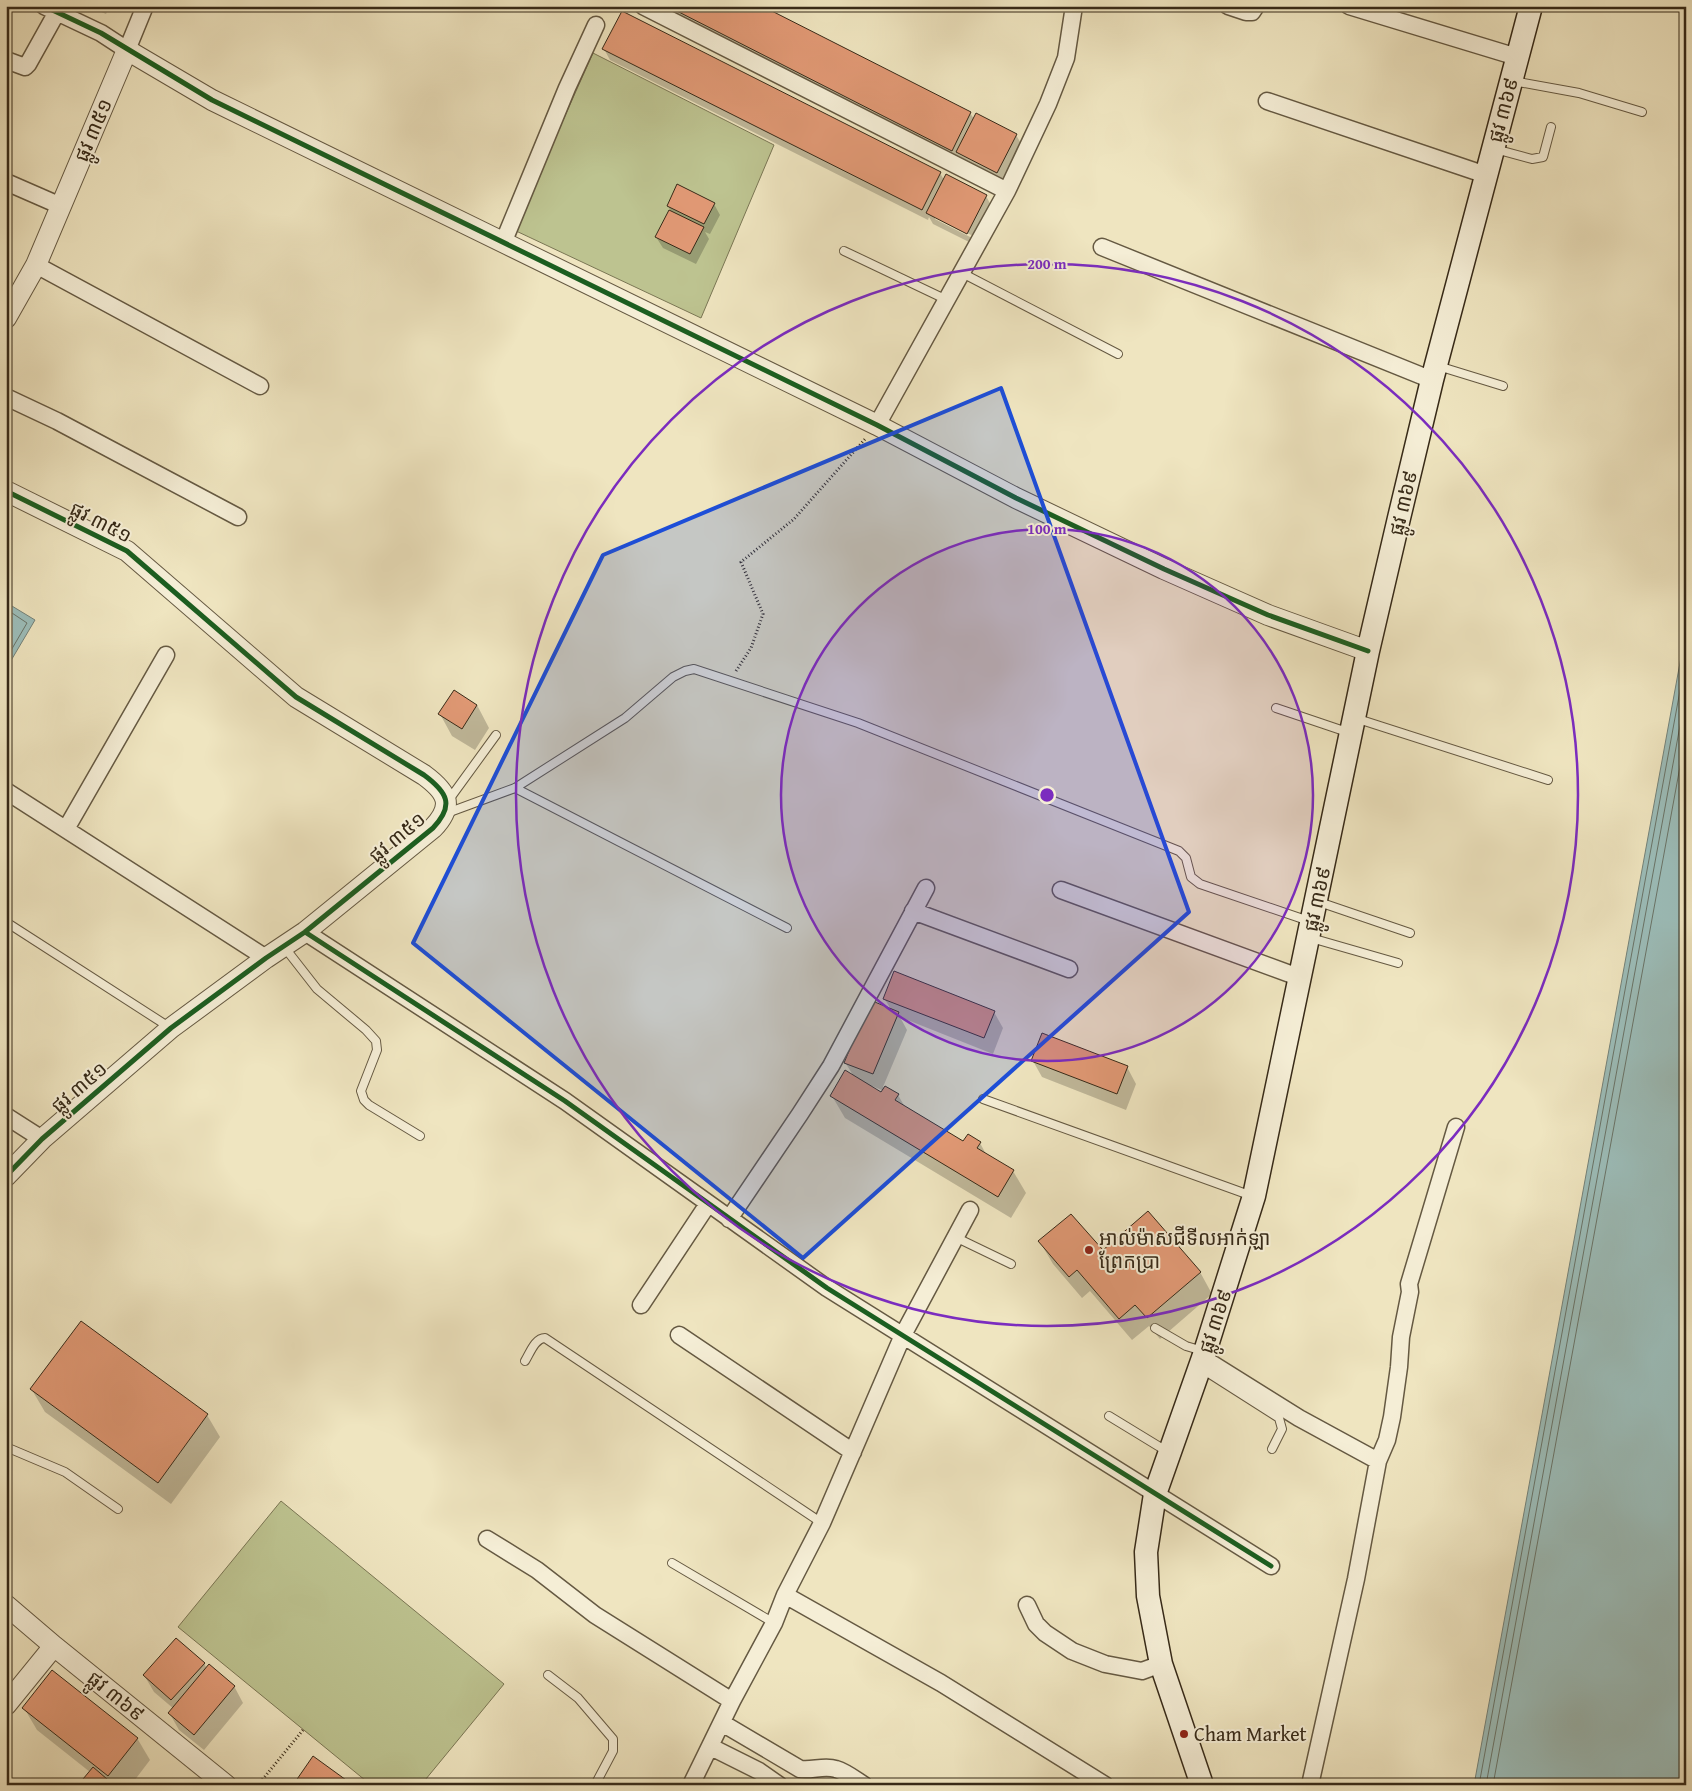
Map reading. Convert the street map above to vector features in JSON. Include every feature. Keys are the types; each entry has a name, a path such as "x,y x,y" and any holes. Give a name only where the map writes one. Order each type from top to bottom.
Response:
{"main road":[{"name":"ផ្លូវ ៣៦៩","path":"1202,1785 1161,1664 1148,1596 1146,1552 1156,1494 1203,1360 1254,1196 1368,652 1434,373 1531,6"}],"street":[{"path":"127,50 145,6"},
{"path":"643,6 1007,191"},
{"path":"877,425 1007,191 1048,104 1066,58 1074,6"},
{"path":"1228,6 1246,12 1252,12 1256,6"},
{"path":"1349,6 1517,57"},
{"path":"6,60 25,67 28,64 51,9 100,33 212,100 877,425 1016,498 1164,569 1268,615 1368,652"},
{"path":"503,243 567,88 596,25"},
{"name":"ផ្លូវ ៣៥១","path":"8,309 36,264 127,50"},
{"path":"1268,101 1486,175"},
{"path":"6,182 62,206"},
{"path":"1102,247 1434,373"},
{"path":"36,264 260,386"},
{"path":"6,397 57,421 238,517"},
{"name":"ផ្លូវ ៣៥១","path":"6,491 127,551 296,698 438,785 444,794 446,808 433,828 304,932 171,1028 42,1139 6,1176"},
{"path":"66,828 166,655"},
{"path":"6,791 266,958"},
{"path":"729,1219 831,1066 926,888"},
{"path":"1061,890 1300,978"},
{"path":"914,911 1070,969"},
{"path":"304,932 565,1101 827,1288 1271,1566"},
{"path":"6,1116 42,1139"},
{"path":"1310,1785 1356,1580 1378,1461 1387,1440 1392,1417 1401,1337 1410,1292 1409,1284 1444,1173 1456,1127"},
{"path":"642,1305 708,1204"},
{"path":"691,1785 732,1701 774,1623 822,1523 903,1335 970,1210"},
{"path":"679,1335 853,1452"},
{"path":"1203,1360 1299,1418 1378,1461"},
{"path":"487,1539 537,1570 595,1615 732,1701"},
{"path":"786,1595 941,1683 1105,1785"},
{"name":"ផ្លូវ ៣៦៩","path":"6,1605 226,1785"},
{"path":"1027,1605 1036,1624 1072,1651 1105,1664 1142,1671 1161,1664"},
{"path":"6,1705 54,1646"},
{"path":"722,1723 800,1769 808,1771 818,1768 836,1769 864,1785"},
{"path":"711,1747 759,1771 779,1785"}],"lane":[{"path":"1511,81 1579,93 1642,112"},
{"path":"1494,148 1532,159 1542,157 1551,127"},
{"path":"844,251 947,300"},
{"path":"962,273 1118,354"},
{"path":"1434,373 1503,386"},
{"path":"446,808 515,788 625,718 674,677 694,669 858,723 1179,851 1186,858 1191,877 1200,884 1313,921 1398,963"},
{"path":"1276,708 1353,726 1548,780"},
{"path":"446,808 496,735"},
{"path":"515,788 787,928"},
{"path":"1313,921 1410,933"},
{"path":"6,922 171,1028"},
{"path":"283,946 317,989 366,1030 376,1041 378,1050 361,1091 364,1100 369,1105 420,1136"},
{"path":"982,1099 1254,1196"},
{"path":"955,1237 1012,1264"},
{"path":"1154,1328 1186,1346 1279,1418 1282,1429 1272,1449"},
{"path":"525,1362 538,1340 545,1338 822,1523"},
{"path":"1108,1416 1169,1453"},
{"path":"6,1447 65,1472 118,1509"},
{"path":"672,1563 774,1623"},
{"path":"548,1675 578,1698 613,1739 613,1751 595,1785"}],"path":[{"path":"729,681 751,648 763,614 741,562 794,519 877,425"},
{"path":"258,1785 303,1730"}],"highlighted area":[{"path":"1001,388 1189,912 803,1258 413,943 603,555"}],"green space":[{"path":"593,53 774,145 701,318 514,230"},
{"path":"281,1501 504,1684 421,1785 371,1785 178,1627"}],"water":[{"path":"6,604 35,620 6,669"},
{"path":"1686,630 1686,1785 1474,1785"}],"building":[{"path":"667,6 762,6 971,112 952,151"},
{"path":"622,11 941,172 922,210 602,49"},
{"path":"976,113 1017,134 997,173 956,152"},
{"path":"946,174 987,195 967,234 926,213"},
{"path":"677,184 715,203 704,224 667,206"},
{"path":"669,210 704,227 690,254 655,237"},
{"path":"454,690 477,705 462,729 438,714"},
{"path":"894,971 995,1011 984,1038 883,999"},
{"path":"870,1000 899,1012 873,1074 844,1063"},
{"path":"1042,1033 1128,1066 1117,1094 1031,1061"},
{"path":"845,1070 881,1092 885,1086 899,1094 895,1100 963,1141 968,1134 981,1142 977,1148 1014,1170 998,1197 830,1096"},
{"path":"1148,1211 1201,1272 1147,1318 1135,1305 1119,1319 1077,1270 1069,1277 1038,1241 1071,1214 1103,1250"},
{"path":"81,1321 208,1414 158,1483 30,1389"},
{"path":"176,1638 205,1663 171,1700 143,1675"},
{"path":"209,1664 235,1686 194,1735 168,1713"},
{"path":"52,1670 138,1738 108,1776 22,1708"},
{"path":"313,1756 353,1785 293,1785"},
{"path":"93,1767 114,1785 78,1785"}],"cycle path":[{"path":"44,6 101,33 212,100 877,425 1016,498 1164,569 1268,615 1368,651"},
{"path":"6,491 127,551 296,697 432,781 443,793 446,806 440,820 433,828 305,932 266,958 171,1028 42,1139 6,1176"},
{"path":"305,932 565,1101 827,1288 1271,1566"}],"place":[{"name":"អាល់ម៉ាសជីទីលអាក់ឡា ព្រែកប្រា","path":"1089,1250"},
{"name":"Cham Market","path":"1184,1734"}]}
